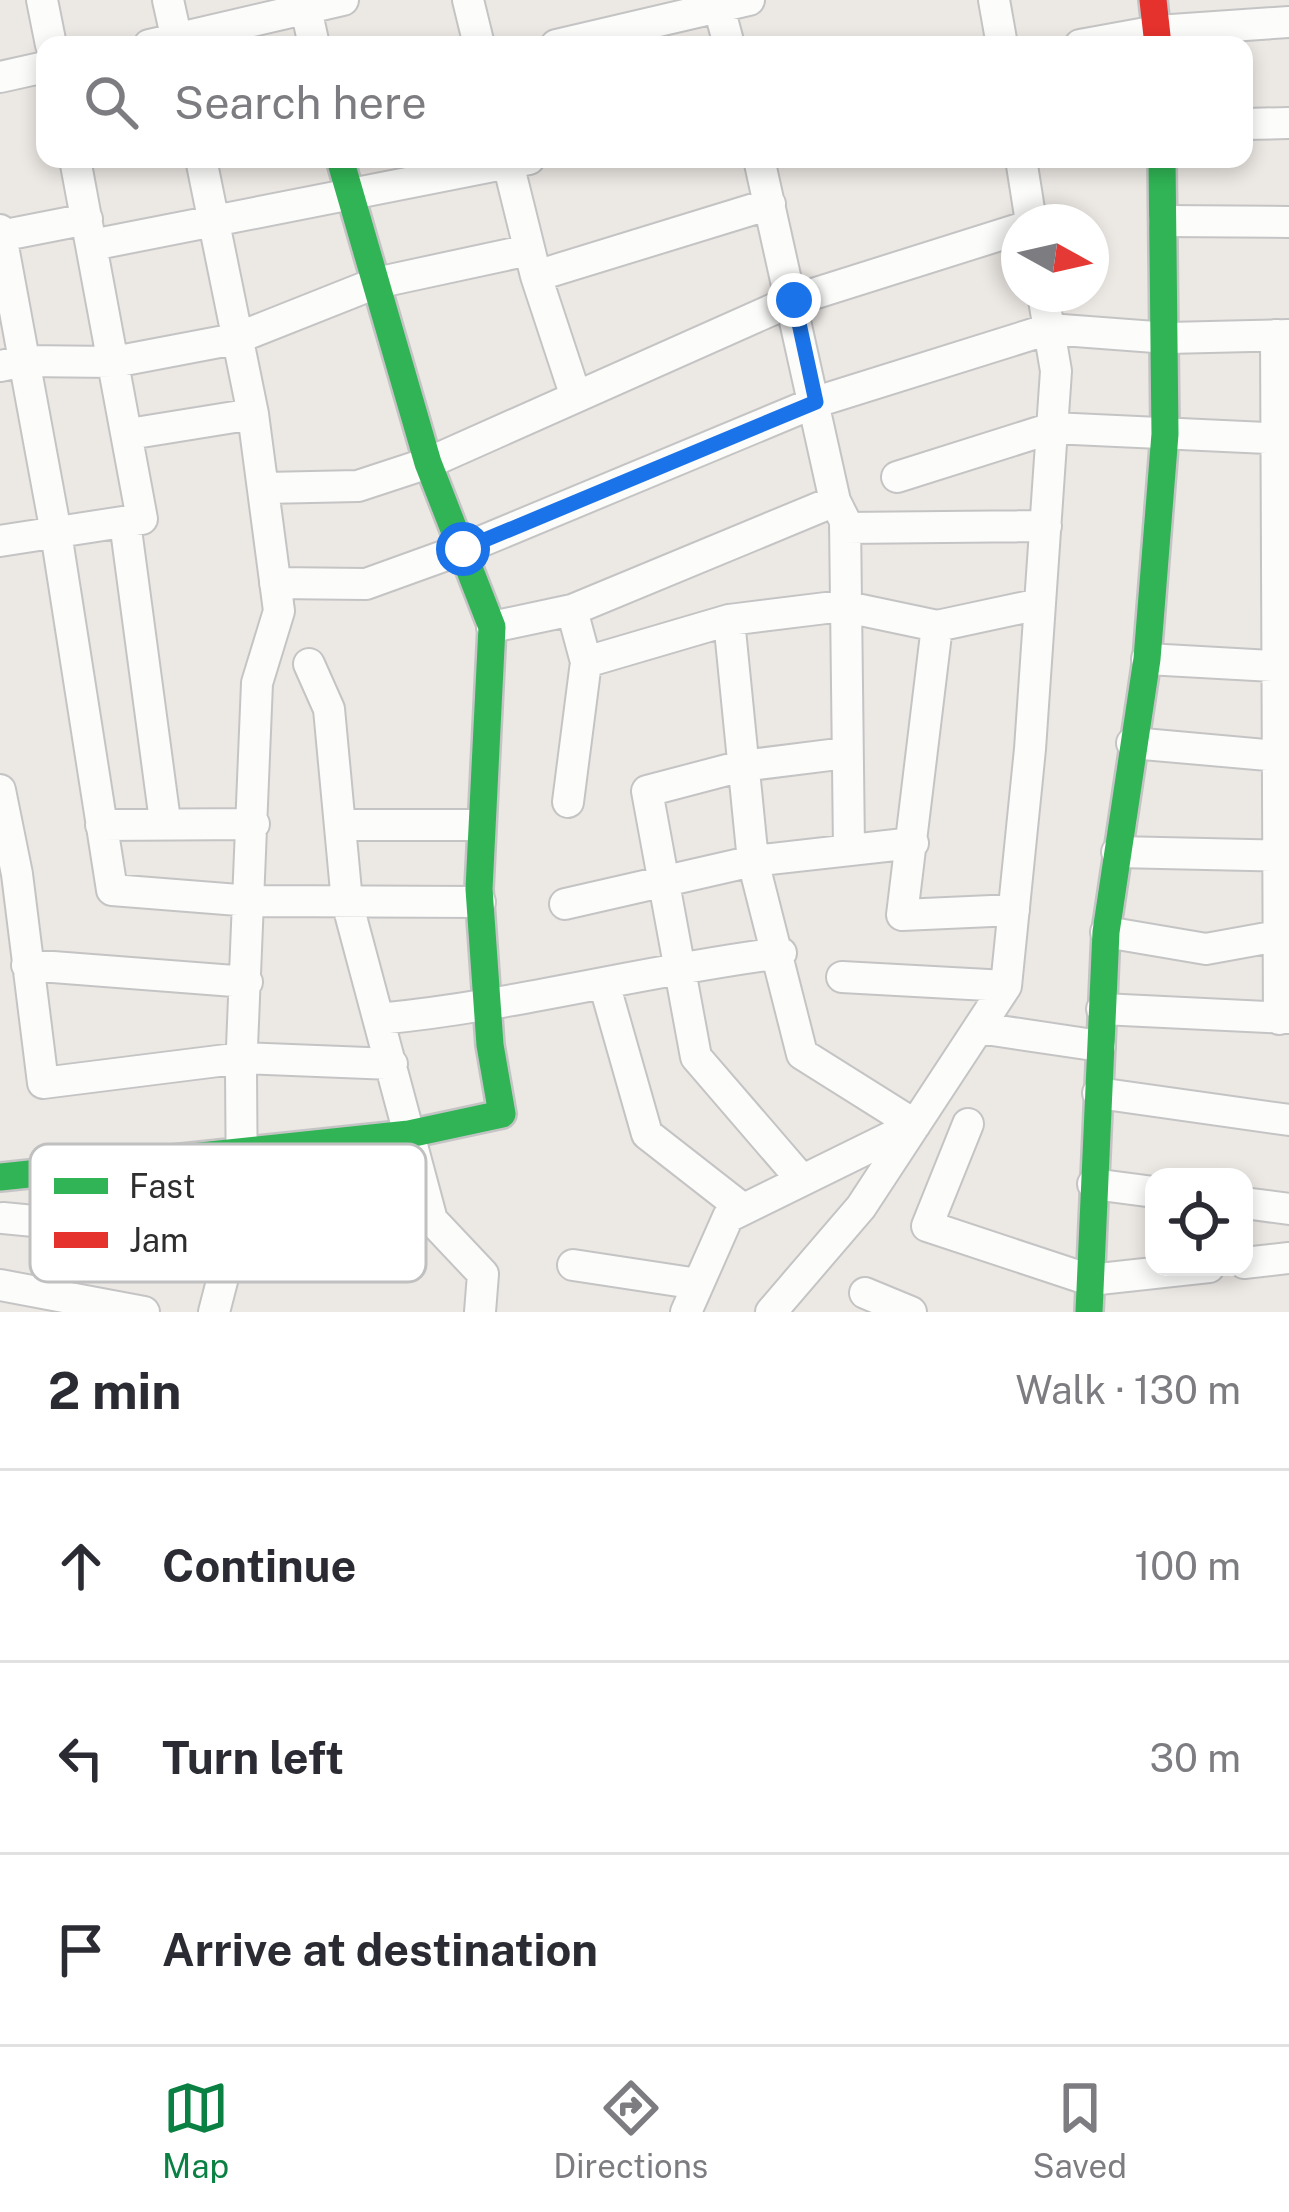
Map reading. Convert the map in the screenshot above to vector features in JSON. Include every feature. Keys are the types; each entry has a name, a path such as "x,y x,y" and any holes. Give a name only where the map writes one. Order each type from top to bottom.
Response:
{"street":[{"path":"42,0 50,36"},
{"path":"168,36 169,0"},
{"path":"193,36 305,4 343,0"},
{"path":"468,0 477,36"},
{"path":"994,0 1000,36"},
{"path":"592,36 728,2 729,36"},
{"path":"305,4 312,36"},
{"path":"1114,36 1156,25 1289,22"},
{"path":"0,77 36,69"},
{"path":"1253,124 1289,123"},
{"path":"0,541 142,519 77,168"},
{"path":"203,168 253,414 279,610 256,683 242,1144"},
{"path":"305,1144 410,1134 502,1114 480,902 492,627 428,463 342,168"},
{"path":"473,168 212,217 89,232 0,234 12,364 56,532 112,890 251,901 480,902"},
{"path":"516,168 532,263 575,394"},
{"path":"761,168 840,514 849,848"},
{"path":"1022,168 1028,204"},
{"path":"1089,1312 1106,932 1147,658 1165,434 1168,338 1162,168"},
{"path":"12,364 114,362 235,339 376,283 532,263 770,204"},
{"path":"1164,221 1289,222"},
{"path":"265,488 358,486 428,463 794,300 1001,236"},
{"path":"771,1312 862,1207 1006,986 1056,371 1046,312"},
{"path":"275,583 366,584 463,549 816,402 1049,328 1168,338 1283,335 1284,855 1278,936 1284,1018 1102,1009"},
{"path":"129,434 253,414"},
{"path":"897,477 1052,428 1283,439"},
{"path":"492,627 572,610 840,514 1046,526"},
{"path":"124,522 165,821"},
{"path":"586,662 729,620 842,606 937,626 1040,604"},
{"path":"568,802 586,662 572,610"},
{"path":"729,620 753,861 781,953 802,1054 914,1125"},
{"path":"937,626 902,915 1014,910"},
{"path":"1147,658 1283,666"},
{"path":"310,664 328,709 347,902 413,1144"},
{"path":"1132,743 1284,756"},
{"path":"802,1180 695,1058 647,791 742,766 846,753"},
{"path":"0,790 17,874 43,1083 242,1058 392,1064"},
{"path":"101,825 254,824"},
{"path":"340,825 480,825"},
{"path":"566,904 753,861 914,843"},
{"path":"1117,852 1284,855"},
{"path":"1106,932 1206,949 1278,936"},
{"path":"379,1019 488,1009 679,966 781,953"},
{"path":"27,964 247,982"},
{"path":"842,977 1006,986"},
{"path":"604,982 647,1134 743,1209"},
{"path":"979,1028 1100,1046"},
{"path":"1098,1093 1289,1120"},
{"path":"968,1124 927,1226 1090,1280 1145,1274"},
{"path":"573,1265 692,1298 728,1217 914,1125"},
{"path":"0,1177 30,1174"},
{"path":"1093,1184 1145,1191"},
{"path":"426,1197 432,1220 483,1274 480,1312"},
{"path":"1253,1204 1289,1209"},
{"path":"3,1218 30,1221"},
{"path":"426,1221 432,1220"},
{"path":"1253,1262 1289,1258"},
{"path":"214,1312 222,1282"},
{"path":"0,1285 144,1312"},
{"path":"865,1293 911,1312"}],"traffic: fast":[{"path":"314,1144 409,1134 502,1114 490,1045 479,889 492,627 428,463 343,168"},
{"path":"1089,1312 1106,932 1147,659 1165,434 1162,168"},
{"path":"0,1177 30,1174"}],"traffic: jam":[{"path":"1153,0 1157,36"}],"route":[{"path":"463,549 816,402 794,300"}]}
